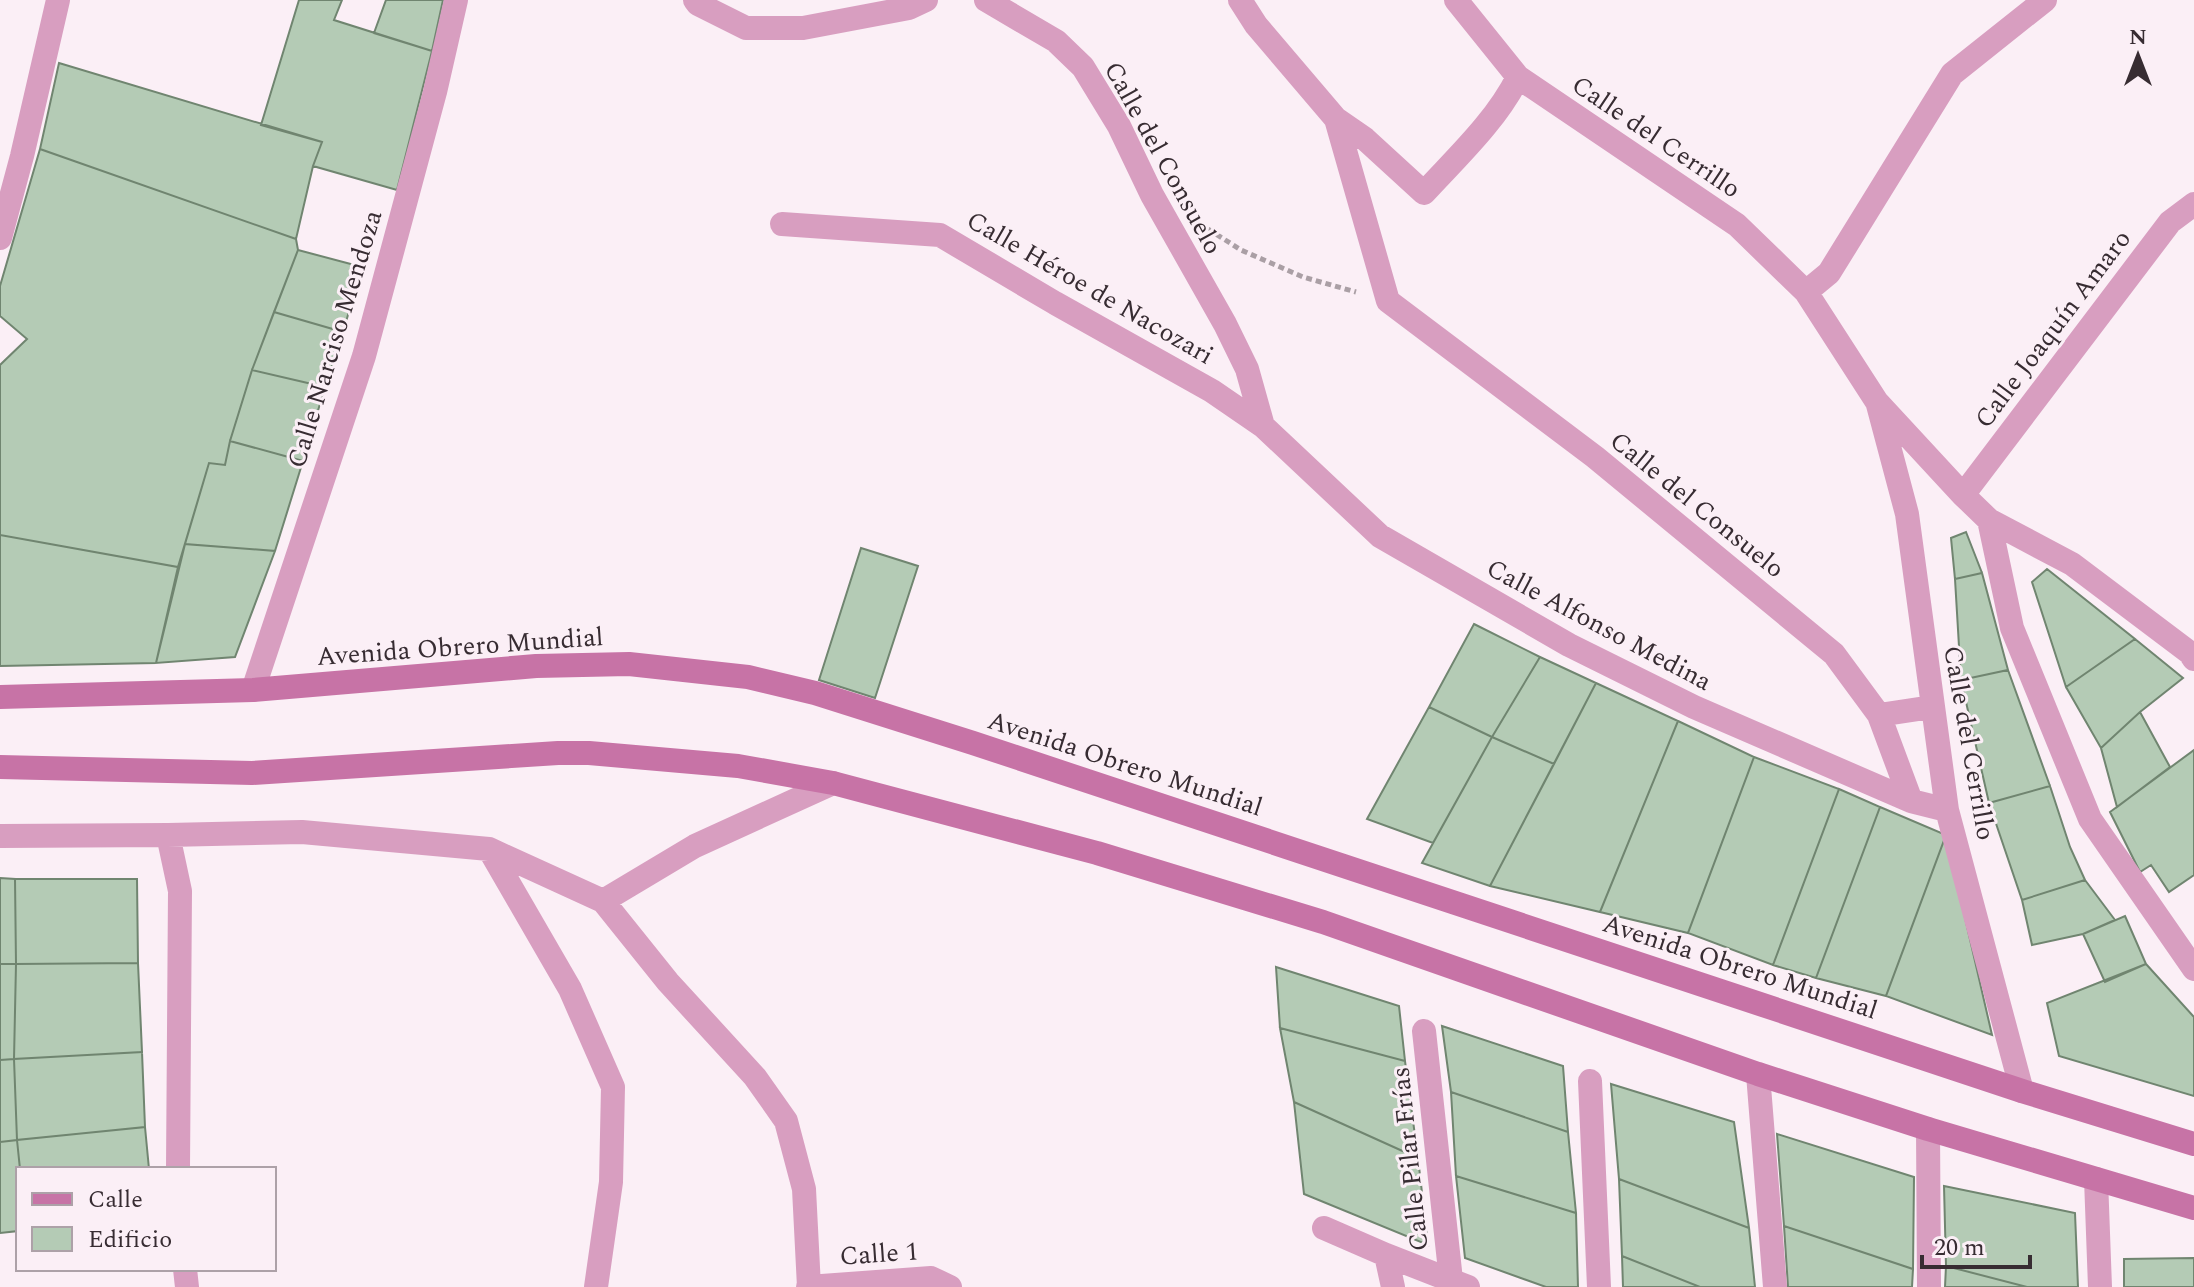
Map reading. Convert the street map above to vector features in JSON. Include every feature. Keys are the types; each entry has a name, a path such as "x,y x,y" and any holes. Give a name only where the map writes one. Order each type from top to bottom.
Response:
{"main road":[{"name":"Avenida Obrero Mundial","path":"0,697 253,690 536,666 629,664 748,677 815,693 973,743 2022,1091 2194,1144"},
{"path":"0,767 252,773 589,753 738,766 833,783 1097,853 1323,922 1758,1074 1928,1129 2194,1208"}],"street":[{"path":"0,238 58,0"},
{"name":"Calle Narciso Mendoza","path":"253,690 364,356 435,92 456,0"},
{"path":"695,0 746,28 803,28 909,8 926,0"},
{"name":"Calle del Consuelo","path":"986,0 1056,41 1083,67 1119,126 1152,195 1225,324 1247,369 1263,426"},
{"path":"1240,0 1256,25 1336,119 1365,139 1424,193 1508,98 1518,77"},
{"name":"Calle del Cerrillo","path":"1456,0 1518,77 1737,225 1806,292 1877,402 1989,520 2072,564 2193,653"},
{"path":"1806,292 1829,273 1952,74 2045,0"},
{"path":"1336,119 1388,301"},
{"name":"Calle Joaquín Amaro","path":"1963,495 2170,222 2194,204"},
{"name":"Calle Héroe de Nacozari","path":"782,224 940,235 1212,391 1263,426"},
{"name":"Calle del Consuelo","path":"1388,301 1595,457 1834,654 1879,715 1911,801"},
{"name":"Calle del Cerrillo","path":"1877,402 1907,514 1947,810 2022,1091"},
{"name":"Calle Alfonso Medina","path":"1263,426 1380,536 1569,645 1694,707 1911,801 1947,810"},
{"path":"1989,520 2012,628 2090,819 2194,969"},
{"path":"1879,715 1932,707"},
{"path":"603,901 695,846 833,783"},
{"path":"0,836 302,832 489,849 603,901 668,982 755,1077 786,1121 804,1189 809,1287"},
{"path":"168,835 180,891 178,1167"},
{"path":"489,849 570,989 613,1087 611,1182 596,1287"},
{"name":"Calle Pilar Frías","path":"1424,1031 1460,1284"},
{"path":"1758,1074 1775,1287"},
{"path":"1590,1081 1599,1287"},
{"path":"1928,1129 1929,1287"},
{"path":"2096,1179 2100,1287"},
{"path":"1324,1228 1460,1284"},
{"path":"1386,1255 1393,1287"},
{"name":"Calle 1","path":"809,1287 931,1278 950,1287"}],"path":[{"path":"1203,226 1241,250 1303,277 1388,301"}],"building":[{"path":"299,0 342,0 334,20 432,51 397,190 313,166 322,142 261,125"},
{"path":"386,0 443,0 432,51 374,33"},
{"path":"59,63 322,142 313,166 296,239 40,149"},
{"path":"40,149 296,239 298,250 252,370 225,465 209,463 178,567 0,535 0,365 27,339 0,316 0,286"},
{"path":"298,250 362,267 343,332 274,312"},
{"path":"274,312 343,332 325,387 252,370"},
{"path":"252,370 325,387 303,461 230,441"},
{"path":"230,441 303,461 275,551 185,544 209,463 225,465"},
{"path":"1966,532 1982,573 1955,579 1951,538"},
{"path":"0,535 178,567 156,663 0,666"},
{"path":"185,544 275,551 235,657 156,663"},
{"path":"861,548 918,566 875,698 819,680"},
{"path":"2047,569 2135,639 2066,687 2032,582"},
{"path":"1982,573 2008,670 1961,680 1955,579"},
{"path":"1474,624 1540,657 1492,737 1429,707"},
{"path":"2135,639 2183,678 2101,748 2066,687"},
{"path":"1540,657 1596,683 1554,764 1492,737"},
{"path":"2008,670 2050,786 1989,803 1961,680"},
{"path":"1596,683 1678,721 1600,912 1490,886"},
{"path":"1429,707 1492,737 1433,843 1367,819"},
{"path":"2140,712 2170,767 2117,807 2101,748"},
{"path":"1678,721 1754,757 1688,933 1600,912"},
{"path":"1492,737 1554,764 1490,886 1422,863"},
{"path":"2194,750 2194,875 2169,892 2151,865 2140,872 2110,812"},
{"path":"1754,757 1839,789 1773,965 1688,933"},
{"path":"2050,786 2070,847 2085,880 2022,900 1989,803"},
{"path":"1839,789 1880,807 1816,978 1773,965"},
{"path":"1880,807 1946,835 1886,996 1816,978"},
{"path":"1946,835 1992,1035 1886,996"},
{"path":"0,878 15,879 16,964 0,964"},
{"path":"15,879 137,879 138,963 16,964"},
{"path":"2085,880 2115,920 2083,934 2032,945 2022,900"},
{"path":"2125,916 2146,964 2105,982 2083,934"},
{"path":"138,963 142,1052 14,1059 16,964"},
{"path":"0,964 16,964 14,1059 0,1060"},
{"path":"2146,964 2194,1017 2194,1096 2059,1056 2047,1003"},
{"path":"1276,967 1399,1006 1405,1061 1280,1028"},
{"path":"1442,1026 1563,1066 1568,1132 1451,1092"},
{"path":"1280,1028 1405,1061 1418,1158 1294,1102"},
{"path":"142,1052 145,1127 17,1140 14,1059"},
{"path":"14,1059 17,1140 0,1142 0,1060"},
{"path":"1611,1084 1734,1122 1749,1228 1619,1179"},
{"path":"1451,1092 1568,1132 1576,1213 1456,1176"},
{"path":"1294,1102 1418,1158 1428,1245 1304,1194"},
{"path":"145,1127 149,1167 20,1167 17,1140"},
{"path":"1777,1134 1914,1177 1913,1269 1784,1226"},
{"path":"17,1140 20,1167 16,1167 16,1231 0,1233 0,1142"},
{"path":"1456,1176 1576,1213 1578,1287 1546,1287 1465,1258"},
{"path":"1619,1179 1749,1228 1755,1287 1700,1287 1622,1256"},
{"path":"1944,1186 2075,1213 2078,1287 2027,1287 1946,1266"},
{"path":"1784,1226 1913,1269 1912,1287 1788,1287"},
{"path":"1622,1256 1700,1287 1623,1287"},
{"path":"2194,1258 2194,1287 2124,1287 2124,1259"},
{"path":"1946,1266 2027,1287 1945,1287"}]}
